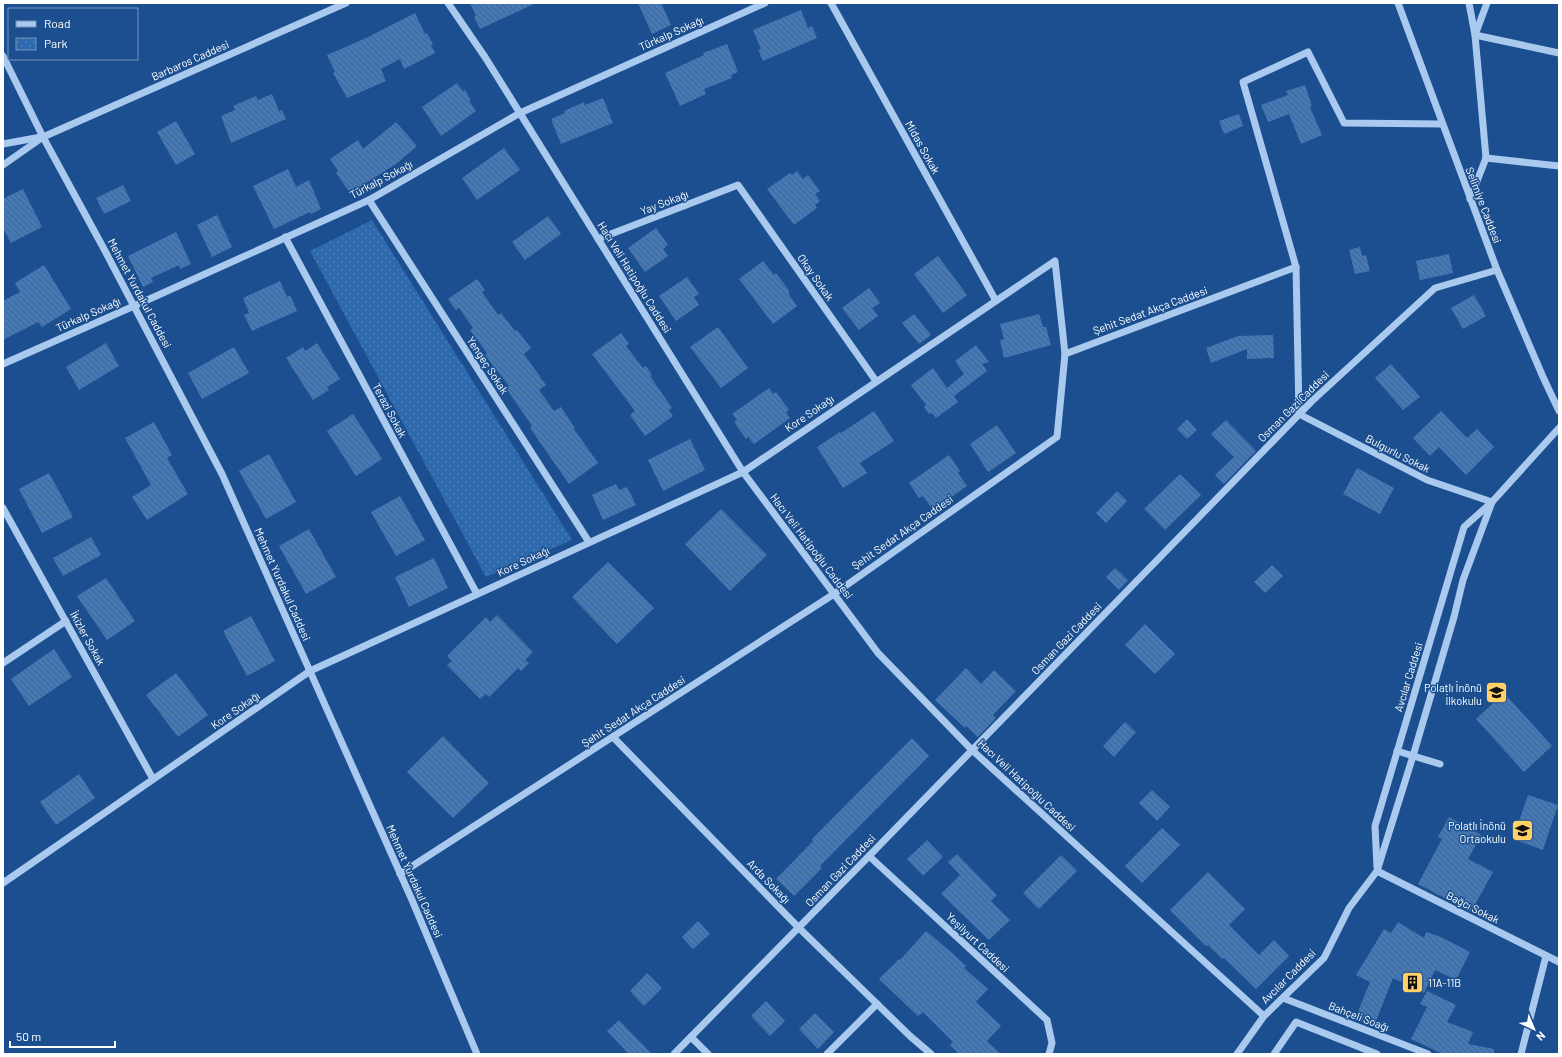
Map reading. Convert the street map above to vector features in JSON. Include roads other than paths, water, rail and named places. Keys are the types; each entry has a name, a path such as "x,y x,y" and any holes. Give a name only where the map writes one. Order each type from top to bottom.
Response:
{"street":[{"name":"Barbaros Caddesi","path":"3,165 43,136 346,3"},
{"name":"Hacı Veli Hatipoğlu Caddesi","path":"448,3 485,57 742,472 878,653 972,750 1264,1016"},
{"name":"Türkalp Sokağı","path":"3,364 368,200 520,113 765,3"},
{"name":"Midas Sokak","path":"831,3 996,301"},
{"name":"Selimiye Caddesi","path":"1398,3 1497,270 1559,411"},
{"path":"1469,3 1475,35 1486,158 1470,199"},
{"path":"1475,35 1487,3"},
{"path":"1475,35 1559,53"},
{"path":"1299,414 1296,267 1243,82 1308,52 1344,122 1442,124"},
{"name":"Mehmet Yurdakul Caddesi","path":"3,56 43,136 222,474 400,874 477,1054"},
{"name":"Barbaros Caddesi","path":"3,144 43,136"},
{"path":"1486,158 1559,166"},
{"name":"Yay Sokağı","path":"598,239 738,185"},
{"name":"Okay Sokak","path":"738,185 876,381"},
{"name":"Yengeç Sokak","path":"368,200 589,542"},
{"name":"Terazi Sokak","path":"285,237 477,594"},
{"name":"Kore Sokağı","path":"3,883 310,671 742,472 1055,261 1064,354"},
{"name":"Şehit Sedat Akça Caddesi","path":"400,874 834,594 1057,437 1064,354 1296,267"},
{"name":"Osman Gazi Caddesi","path":"674,1054 799,928 1299,414 1435,288 1497,270"},
{"name":"Bulgurlu Sokak","path":"1299,414 1427,480 1492,502"},
{"name":"Avcılar Caddesi","path":"1377,871 1375,826 1464,527 1492,502 1559,428"},
{"name":"Avcılar Caddesi","path":"1236,1054 1264,1016 1324,958 1349,908 1377,871 1413,756 1454,617 1463,580 1492,502"},
{"name":"İkizler Sokak","path":"3,508 6,519 66,621 153,779"},
{"path":"3,663 66,621"},
{"name":"Arda Sokağı","path":"613,737 799,928 910,1036 931,1054"},
{"path":"1397,751 1440,764"},
{"name":"Yeşilyurt Caddesi","path":"869,856 1047,1020 1052,1043 1049,1054"},
{"name":"Bağcı Sokak","path":"1377,871 1559,962"},
{"path":"1521,1054 1546,956"},
{"name":"Bahçeli Soağı","path":"1283,998 1428,1054"},
{"path":"827,1054 877,1004"},
{"path":"1274,1054 1296,1022 1377,1054"},
{"path":"691,1037 708,1054"}],"place":[{"name":"Polatlı İnönü İlkokulu","path":"1497,693"},
{"name":"Polatlı İnönü Ortaokulu","path":"1522,831"},
{"name":"11A-11B","path":"1413,982"}]}
